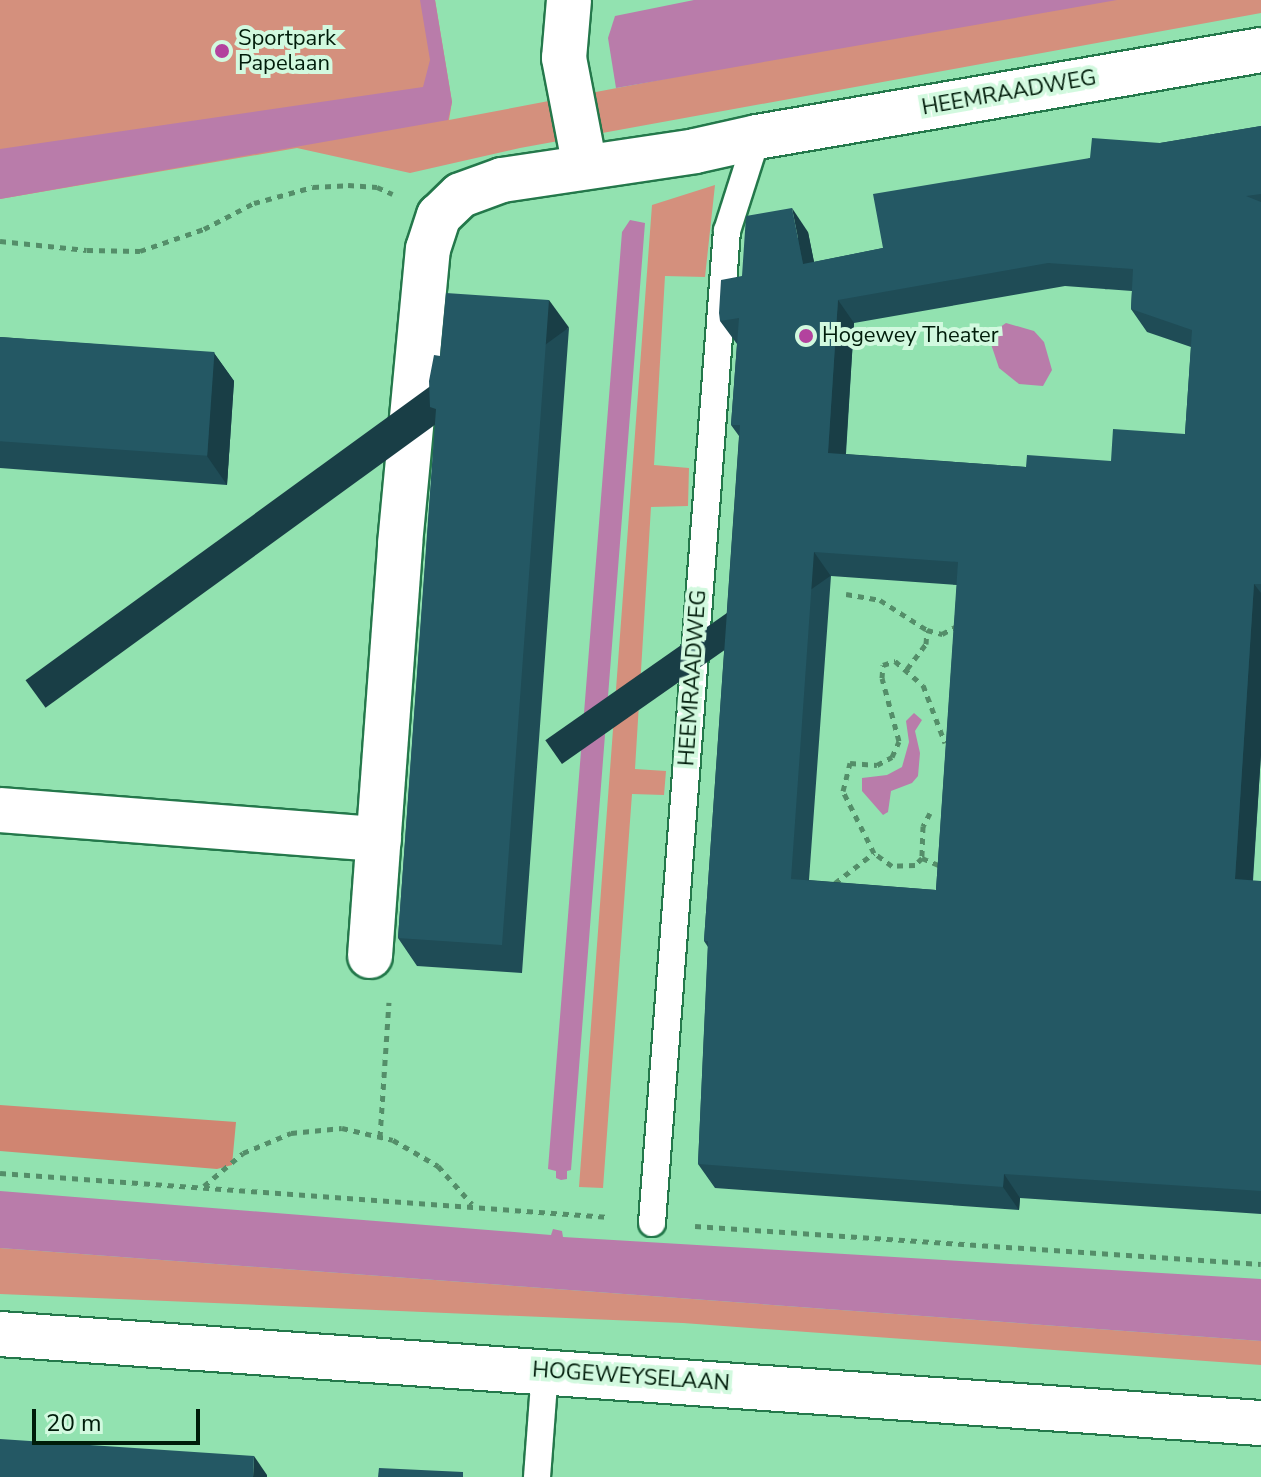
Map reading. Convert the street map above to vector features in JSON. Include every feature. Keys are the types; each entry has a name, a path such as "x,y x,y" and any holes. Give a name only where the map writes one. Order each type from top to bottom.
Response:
{"street":[{"path":"569,0 564,58 585,167"},
{"name":"HEEMRAADWEG","path":"439,216 461,195 502,180 695,151 757,137 1261,50"},
{"path":"370,956 400,544 428,249 439,216"},
{"path":"0,810 379,839"},
{"name":"HOGEWEYSELAAN","path":"0,1334 545,1370 1261,1423"}],"lane":[{"name":"HEEMRAADWEG","path":"652,1223 727,231 757,137"},
{"path":"537,1477 545,1370"}],"path":[{"path":"0,241 98,251 140,251 204,229 254,203 313,187 348,185 377,187 439,216"},
{"path":"846,594 880,600 927,630 942,634 965,622"},
{"path":"907,669 926,644 927,630"},
{"path":"930,813 923,826 922,858 915,865 892,866 874,853 843,791 845,772 850,763 877,765 892,757 899,741 882,678 883,665 895,661 923,685 945,743"},
{"path":"835,883 874,853"},
{"path":"922,858 940,867 953,866"},
{"path":"370,956 393,958 380,1137"},
{"path":"204,1187 243,1153 291,1133 342,1128 393,1140 438,1166 473,1205"}],"shaded area":[{"name":"Sportpark Papelaan","path":"0,0 435,0 452,102 449,120 1079,0 1261,0 1261,13 520,148 410,173 297,148 0,199"},
{"path":"420,0 435,0 452,102 448,120 0,199 0,149 423,87 430,60"},
{"path":"694,0 1117,0 616,88 608,38 615,16"},
{"path":"715,185 705,277 665,276 654,465 689,468 688,506 651,507 635,769 666,771 664,795 632,794 603,1188 579,1187 652,205"},
{"path":"630,220 645,223 571,1170 567,1171 567,1179 561,1180 556,1178 556,1171 548,1169 622,232"},
{"path":"1006,323 1034,331 1044,342 1052,370 1043,386 1019,384 999,368 991,344 993,332"},
{"path":"914,713 922,720 915,731 920,753 918,776 912,783 891,791 888,812 883,815 862,791 862,778 887,775 902,767 909,742 906,721"},
{"path":"0,1105 236,1122 232,1165 217,1169 0,1151"},
{"path":"0,1191 551,1235 553,1229 562,1231 563,1237 1261,1279 1261,1341 0,1248"},
{"path":"0,1248 1261,1341 1261,1365 683,1323 0,1294"}],"building":[{"path":"1261,126 1261,194 1246,196 1261,202 1261,584 1254,584 1235,879 1261,881 1261,1191 1004,1174 1003,1187 698,1164 708,941 704,941 740,425 731,425 739,318 720,321 719,313 721,280 742,276 746,216 792,208 803,264 883,248 873,194 1090,158 1092,138 1160,143","holes":["1048,263 1133,269 1131,309 1192,330 1185,434 1113,429 1111,461 1027,455 1026,467 828,453 838,300","814,552 958,562 936,890 791,879"]},
{"path":"446,293 549,300 502,945 398,938 436,409 430,407 429,381 434,355 440,356"},
{"path":"0,337 214,352 207,456 0,441"},
{"path":"0,1439 254,1456 253,1477 0,1477"},
{"path":"379,1468 463,1472 463,1477 378,1477"}],"place":[{"name":"Sportpark Papelaan","path":"222,51"},
{"name":"Hogewey Theater","path":"806,336"}]}
